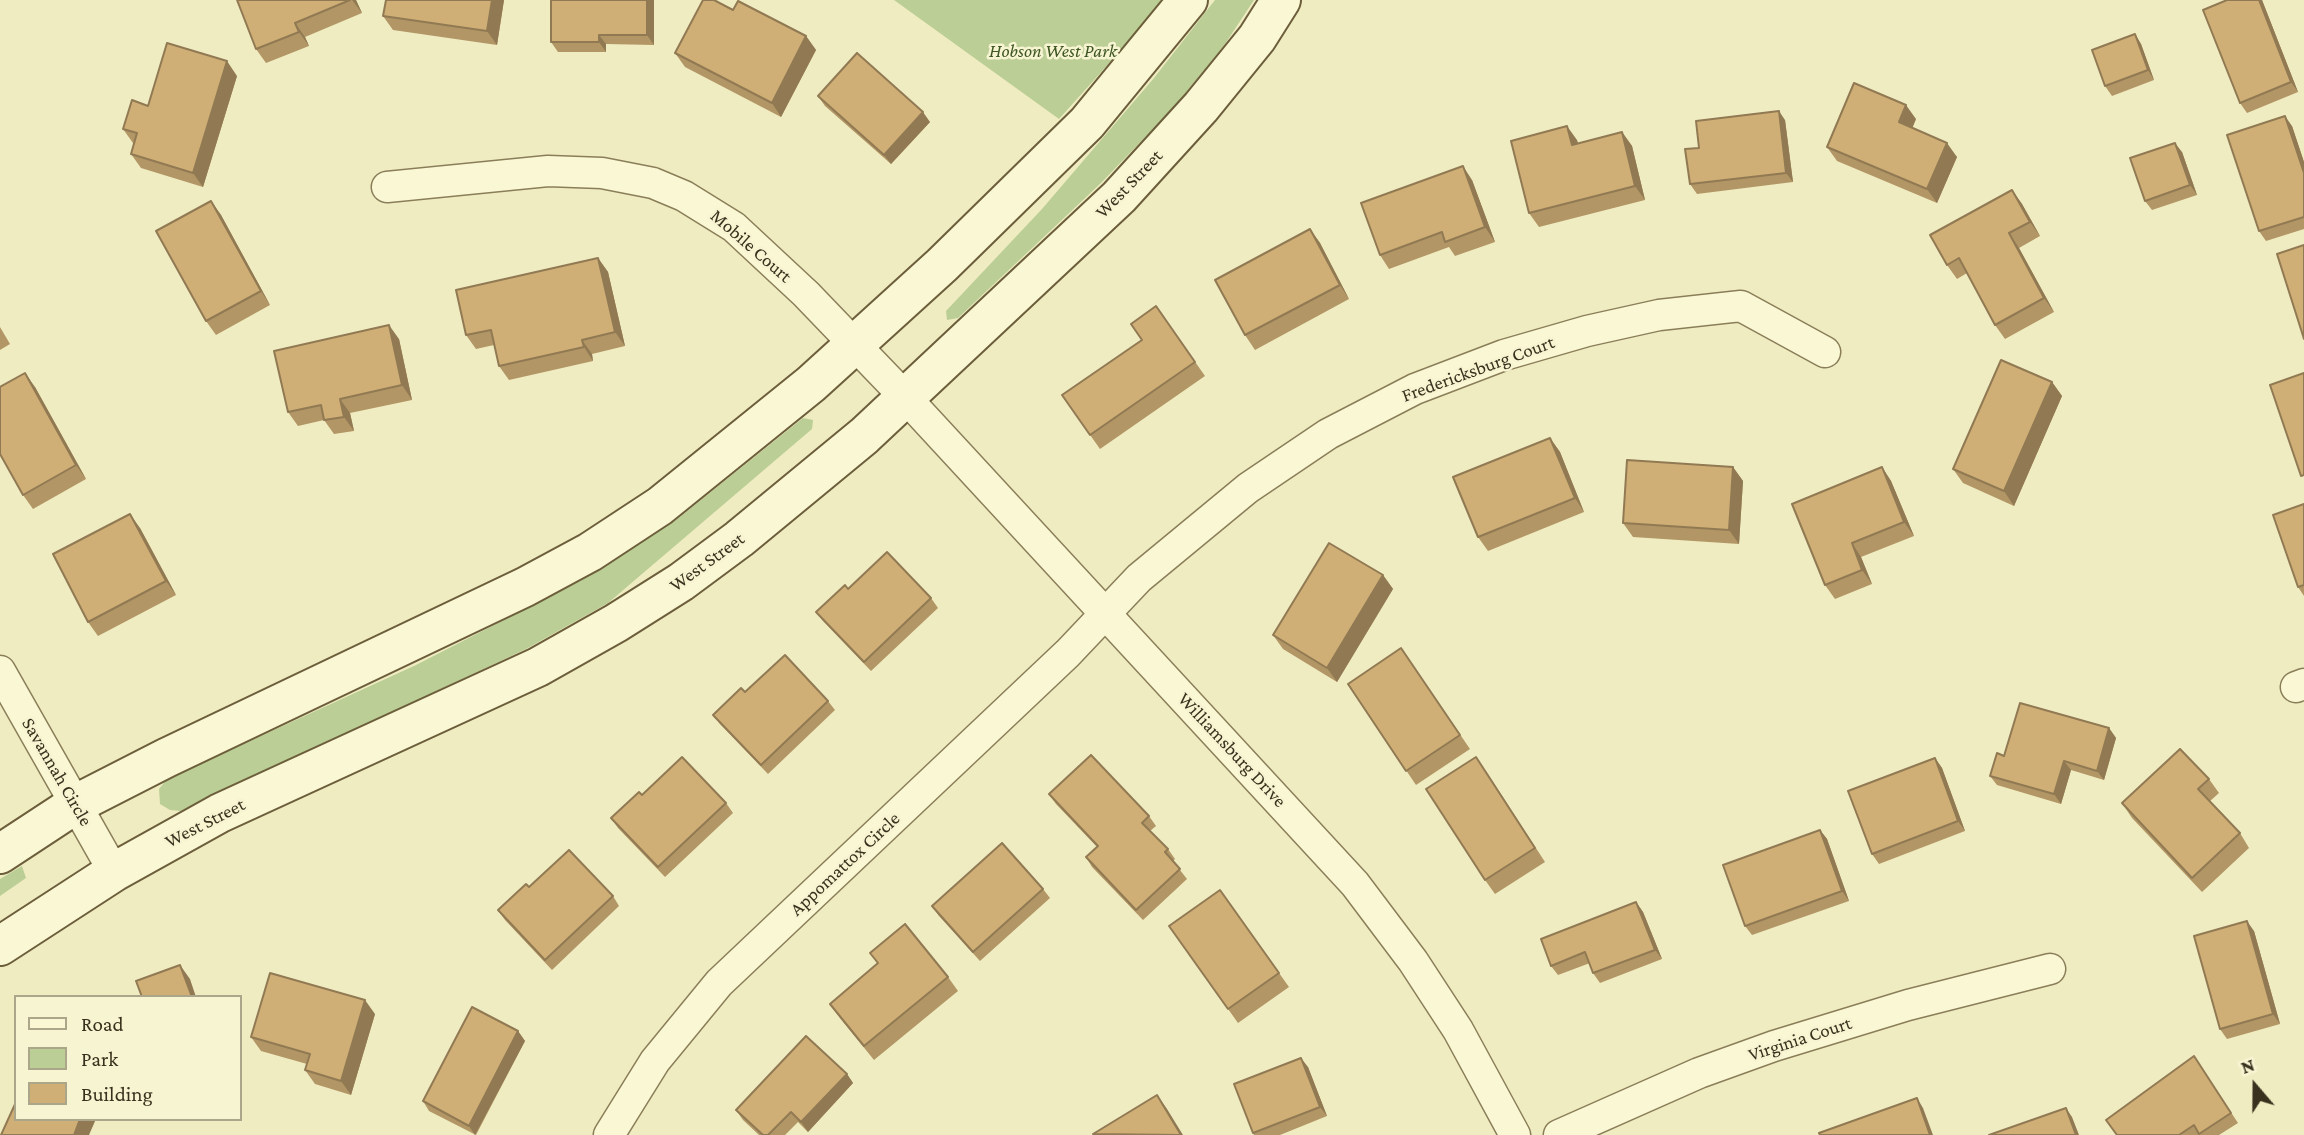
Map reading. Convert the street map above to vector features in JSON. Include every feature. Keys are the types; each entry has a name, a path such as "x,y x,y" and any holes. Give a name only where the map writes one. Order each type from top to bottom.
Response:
{"street":[{"path":"0,854 76,804 166,758 449,625 590,552 660,506 855,346 1087,123 1188,0"},
{"name":"West Street","path":"0,946 114,872 220,814 538,667 616,623 739,539 818,476 906,398 1119,197 1201,107 1257,38 1281,0"},
{"name":"Mobile Court","path":"387,187 548,171 602,173 653,183 705,207 734,227 806,294 906,398"},
{"name":"Fredericksburg Court","path":"1105,613 1139,578 1248,488 1328,434 1415,389 1504,355 1587,331 1659,315 1741,306 1825,352"},
{"name":"Williamsburg Drive","path":"906,398 1355,884 1413,961 1458,1030 1516,1135"},
{"name":"Appomattox Circle","path":"609,1135 655,1061 719,983 1069,653 1105,613"},
{"name":"Savannah Circle","path":"0,671 114,872"},
{"name":"Virginia Court","path":"1559,1135 1699,1073 1774,1046 1908,1004 2050,970"}],"green space":[{"name":"Hobson West Park","path":"894,0 1161,0 1138,31 1059,119"},
{"path":"1215,0 1254,0 1225,44 1175,106 1101,183 958,318 947,320 946,311 1042,209 1154,78"},
{"path":"803,418 813,420 812,429 608,603 526,649 181,811 170,810 160,804 159,789 167,779 416,665 582,580 676,520"},
{"path":"22,866 26,878 0,896 0,879"}],"building":[{"path":"237,0 350,0 295,23 299,32 256,49"},
{"path":"386,0 492,0 487,31 383,16"},
{"path":"551,0 647,0 647,35 599,35 599,42 551,42"},
{"path":"703,0 714,0 733,10 738,1 806,36 772,103 675,53"},
{"path":"2227,0 2259,0 2291,82 2240,103 2203,10"},
{"path":"2135,34 2148,70 2105,86 2092,50"},
{"path":"167,43 227,61 193,173 131,154 137,133 123,129 132,100 148,106"},
{"path":"857,53 923,112 884,155 818,96"},
{"path":"1854,83 1906,105 1899,122 1947,143 1927,189 1827,147"},
{"path":"1779,111 1786,173 1690,184 1685,149 1699,148 1696,121"},
{"path":"2285,116 2304,173 2304,217 2259,231 2227,135"},
{"path":"1567,126 1572,145 1622,132 1635,186 1529,213 1511,141"},
{"path":"2175,143 2190,185 2145,201 2130,158"},
{"path":"1463,166 1485,227 1445,242 1442,232 1380,255 1361,203"},
{"path":"2012,190 2030,222 2009,233 2044,298 1995,325 1959,258 1947,265 1930,235"},
{"path":"211,201 261,291 206,321 156,231"},
{"path":"1310,229 1340,285 1245,335 1215,280"},
{"path":"2304,245 2304,339 2277,254"},
{"path":"598,258 615,332 582,340 584,347 499,366 491,330 466,335 456,290"},
{"path":"1156,306 1195,362 1090,435 1062,395 1142,340 1131,324"},
{"path":"389,325 402,385 340,399 344,417 324,420 321,405 288,412 274,351"},
{"path":"2001,360 2052,382 2004,491 1953,469"},
{"path":"25,373 76,465 23,495 0,454 0,387"},
{"path":"2304,373 2304,475 2301,476 2270,385"},
{"path":"1550,438 1575,498 1478,537 1453,477"},
{"path":"1627,460 1733,467 1729,530 1623,523"},
{"path":"1882,467 1904,522 1852,543 1862,570 1825,585 1792,504"},
{"path":"2304,504 2304,585 2298,587 2273,515"},
{"path":"130,514 166,581 88,622 53,554"},
{"path":"1329,543 1383,575 1327,668 1273,635"},
{"path":"887,552 931,598 864,662 816,612 845,585 848,589"},
{"path":"1401,648 1460,735 1406,771 1348,684"},
{"path":"785,655 828,701 761,765 713,715 741,688 745,692"},
{"path":"2020,703 2109,728 2097,771 2064,761 2054,794 1990,776 1997,753 2004,756"},
{"path":"2180,749 2209,779 2198,789 2240,833 2192,878 2122,803"},
{"path":"1091,755 1149,816 1142,823 1168,849 1165,852 1180,869 1136,910 1086,857 1098,846 1049,794"},
{"path":"682,757 726,803 658,867 611,818 639,792 642,795"},
{"path":"1476,757 1535,848 1485,880 1426,789"},
{"path":"1935,758 1958,821 1872,854 1848,791"},
{"path":"1820,830 1842,891 1745,926 1723,865"},
{"path":"1002,843 1043,889 973,952 932,906"},
{"path":"569,850 613,896 545,960 498,910 526,884 529,887"},
{"path":"1220,890 1279,973 1228,1009 1169,926"},
{"path":"1636,902 1655,950 1593,973 1585,952 1551,966 1541,939"},
{"path":"2247,921 2273,1014 2220,1029 2194,936"},
{"path":"905,924 948,977 864,1046 830,1004 878,963 870,953"},
{"path":"180,965 191,995 141,995 136,981"},
{"path":"270,973 365,1000 341,1081 305,1070 310,1054 251,1037"},
{"path":"472,1007 518,1031 469,1126 423,1101"},
{"path":"806,1036 847,1074 801,1122 791,1112 768,1135 763,1135 736,1110"},
{"path":"2194,1056 2231,1113 2199,1134 2194,1125 2179,1135 2117,1135 2106,1120"},
{"path":"1301,1058 1320,1107 1253,1133 1234,1084"},
{"path":"1157,1095 1181,1135 1093,1134"},
{"path":"1917,1098 1930,1135 1819,1133"},
{"path":"14,1106 14,1121 79,1121 74,1135 1,1135"},
{"path":"2066,1108 2076,1135 1989,1135"}]}
